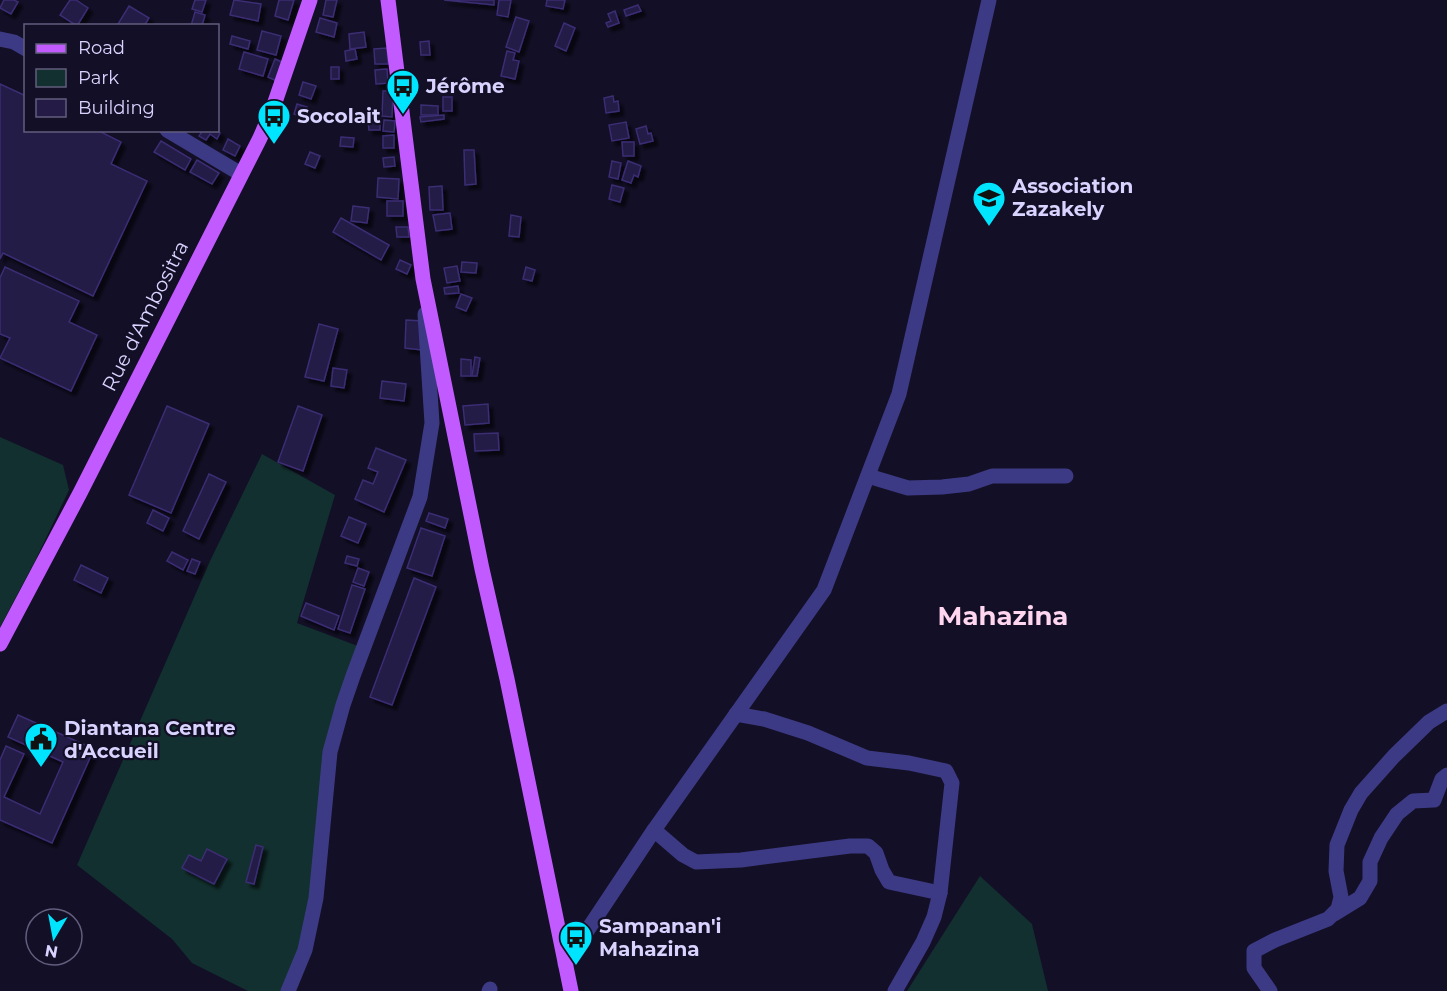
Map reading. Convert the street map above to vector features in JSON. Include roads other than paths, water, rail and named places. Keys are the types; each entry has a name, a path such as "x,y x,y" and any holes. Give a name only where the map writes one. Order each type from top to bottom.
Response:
{"main road":[{"name":"Rue d'Ambositra","path":"0,644 80,493 260,138 274,105 309,0"},
{"path":"388,0 423,279 571,991"}],"street":[{"path":"565,963 654,830 824,590 899,394 989,0"},
{"path":"0,24 13,43"},
{"path":"170,132 241,174"},
{"path":"288,991 305,950 316,898 330,752 340,714 420,497 432,423 423,279"},
{"path":"868,476 908,488 969,484 992,477 1066,476"},
{"path":"1270,991 1254,968 1254,951 1328,919 1338,909 1341,897 1336,871 1336,845 1361,793 1429,722 1447,711"},
{"path":"736,714 764,719 808,733 867,758 909,763 946,771 952,783 940,893 934,917 923,942 895,991"},
{"path":"1332,915 1360,898 1370,881 1370,862 1381,838 1397,814 1413,801 1434,800 1442,779 1447,775"},
{"path":"654,830 683,855 696,862 741,860 850,846 868,846 876,853 889,882 940,893"}],"place":[{"name":"Jérôme","path":"403,115"},
{"name":"Socolait","path":"274,145"},
{"name":"Association Zazakely","path":"989,227"},
{"name":"Diantana Centre d'Accueil","path":"41,768"},
{"name":"Sampanan'i Mahazina","path":"576,966"}],"district":[{"name":"Mahazina","path":"1003,616"}]}
